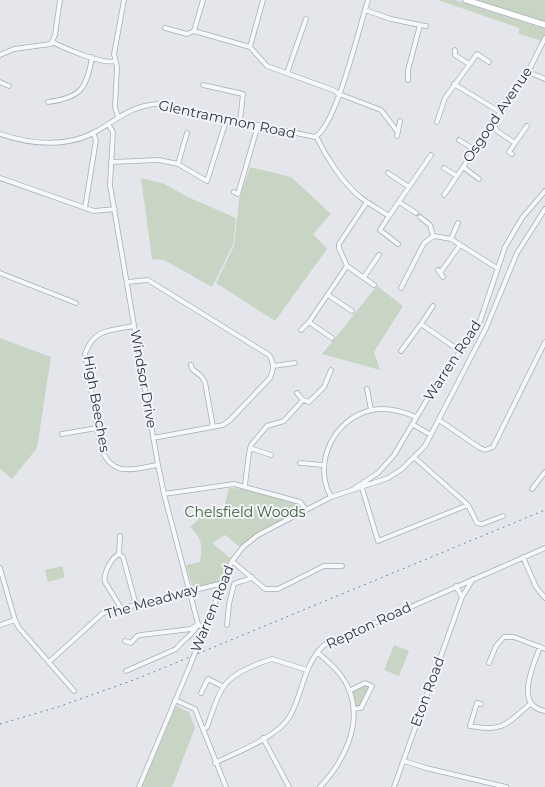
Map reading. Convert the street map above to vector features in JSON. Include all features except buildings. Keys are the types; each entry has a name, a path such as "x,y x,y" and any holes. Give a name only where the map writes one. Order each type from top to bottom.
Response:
{"main road":[{"path":"466,0 545,25"}],"street":[{"path":"0,55 14,49 45,46 52,42 60,0"},
{"path":"118,117 114,107 116,67 114,54 124,0"},
{"path":"194,31 203,0"},
{"path":"250,47 264,0"},
{"name":"Glentrammon Road","path":"0,134 26,142 45,144 72,140 93,133 118,117 136,108 158,104 310,137 316,136 328,123 339,94 368,0"},
{"path":"365,10 387,18 426,26"},
{"path":"287,73 304,20"},
{"path":"408,80 408,70 420,25"},
{"path":"165,27 187,34 194,31 250,47 267,66 333,90 339,94 381,110 397,134 400,121"},
{"name":"Osgood Avenue","path":"444,195 528,72 545,38"},
{"path":"52,42 62,48 110,62 114,61"},
{"path":"454,54 468,64"},
{"path":"437,122 445,98 468,64 477,54 487,62"},
{"path":"48,102 71,97 80,91 88,79 92,57"},
{"path":"528,72 545,79"},
{"path":"0,82 9,86"},
{"path":"454,84 500,112"},
{"path":"203,85 243,94 240,121"},
{"path":"111,162 159,160 178,164 207,181 227,118"},
{"path":"493,122 497,132 515,143"},
{"name":"Windsor Drive","path":"108,124 113,132 110,185 153,438 164,494 198,624"},
{"path":"234,192 238,194 258,125"},
{"path":"512,154 509,152 527,126"},
{"path":"85,208 96,140 93,133"},
{"path":"178,164 187,133"},
{"path":"316,136 337,170 355,192 367,202 389,216"},
{"path":"459,140 474,150"},
{"path":"398,244 380,230 431,155"},
{"path":"463,167 478,176"},
{"path":"444,168 457,176"},
{"path":"388,173 409,188"},
{"path":"0,178 94,211 115,209"},
{"path":"443,186 448,190"},
{"name":"Warren Road","path":"351,490 385,466 460,350 479,324 505,247 519,224 545,191"},
{"path":"367,202 339,244 339,248 347,266 374,284"},
{"path":"399,202 416,213"},
{"name":"Warren Road","path":"139,787 232,561 243,547 258,535 331,496 362,488 388,478 415,458 431,435 486,328 517,253 545,209"},
{"path":"420,217 430,225 433,236"},
{"path":"450,224 457,225 451,239"},
{"path":"398,281 402,286 424,243 433,236 438,235 451,239 497,268"},
{"path":"443,278 439,271 460,245"},
{"path":"364,277 379,255"},
{"path":"302,330 347,266"},
{"path":"0,273 76,304"},
{"path":"127,282 148,280 268,354 272,360 273,372 270,378 230,420 223,425 153,438"},
{"path":"328,295 352,311"},
{"path":"402,351 433,306"},
{"path":"309,322 332,338"},
{"path":"421,324 460,350"},
{"name":"High Beeches","path":"134,326 105,331 88,343 85,354 100,449 106,461 116,468 126,470 158,465"},
{"path":"439,420 480,448 489,450 493,447 545,342"},
{"path":"273,366 295,362"},
{"path":"191,365 192,369 201,376 205,382 213,427"},
{"path":"297,393 303,400 309,402 324,387 329,372"},
{"path":"367,389 372,410"},
{"path":"245,485 250,448 267,426 284,421 303,400"},
{"path":"331,496 324,478 324,465 330,444 344,424 356,416 372,410 397,410 416,418"},
{"path":"412,424 431,435"},
{"path":"62,434 97,428"},
{"path":"250,448 271,455"},
{"path":"415,458 468,505 477,523 482,524 503,516"},
{"path":"300,463 324,465"},
{"path":"532,489 545,472"},
{"path":"164,494 224,484 245,485 300,502 306,510"},
{"path":"362,488 378,541 468,505"},
{"path":"119,554 120,536"},
{"name":"Repton Road","path":"215,763 264,738 284,725 289,717 307,670 317,652 324,645 545,548"},
{"path":"119,554 123,557 136,605"},
{"path":"119,554 114,556 104,578 121,608"},
{"path":"523,557 536,587 545,598"},
{"path":"232,561 265,588 271,590 278,589 324,566 342,566"},
{"path":"0,568 15,620 19,628 74,691"},
{"path":"227,625 229,604 234,584 238,582 246,582 252,577"},
{"name":"Eton Road","path":"394,787 462,597 473,579"},
{"name":"The Meadway","path":"49,662 103,614 223,582"},
{"path":"456,586 462,597"},
{"path":"0,625 15,620"},
{"path":"198,624 204,629"},
{"path":"125,641 131,644 141,635 191,629 198,624"},
{"path":"126,671 176,649 181,642 193,634 198,624"},
{"path":"489,663 496,646 504,637 514,637 545,649"},
{"path":"540,648 529,677 528,689 530,704 539,710 545,711"},
{"path":"317,652 341,676 350,692 353,709 353,726 347,746 338,764 320,787"},
{"path":"203,730 207,727 224,687 232,677 272,659 307,670"},
{"path":"201,694 208,679 224,687"},
{"path":"350,692 365,683 372,686 361,708 353,709"},
{"path":"175,700 194,709 226,787"},
{"path":"481,704 477,703 470,726 494,729 508,723 530,704"},
{"path":"264,738 290,787"},
{"path":"404,761 426,768 506,787"}],"green space":[{"path":"438,0 455,0 545,29 545,42 519,34 519,28"},
{"path":"473,0 545,0 545,23"},
{"path":"250,167 291,177 331,214 313,234 327,249 275,321 216,283 234,246 239,200"},
{"path":"141,178 162,183 190,198 236,218 233,245 212,287 164,260 152,259"},
{"path":"377,286 403,306 374,352 380,370 322,354"},
{"path":"0,338 51,357 37,448 12,479 0,469"},
{"name":"Chelsfield Woods","path":"229,488 246,489 297,504 302,510 256,533 240,547 225,535 212,543 230,558 221,582 193,589 186,565 200,562 201,543 197,535 190,527 198,520 198,518 219,513 225,504"},
{"path":"62,566 65,577 48,582 45,570"},
{"path":"394,645 409,651 399,676 384,670"},
{"path":"364,686 369,687 361,706 354,707 351,693"},
{"path":"176,706 189,712 195,728 172,787 142,787"}],"railway":[{"path":"0,724 58,707 139,678 545,510"}]}
